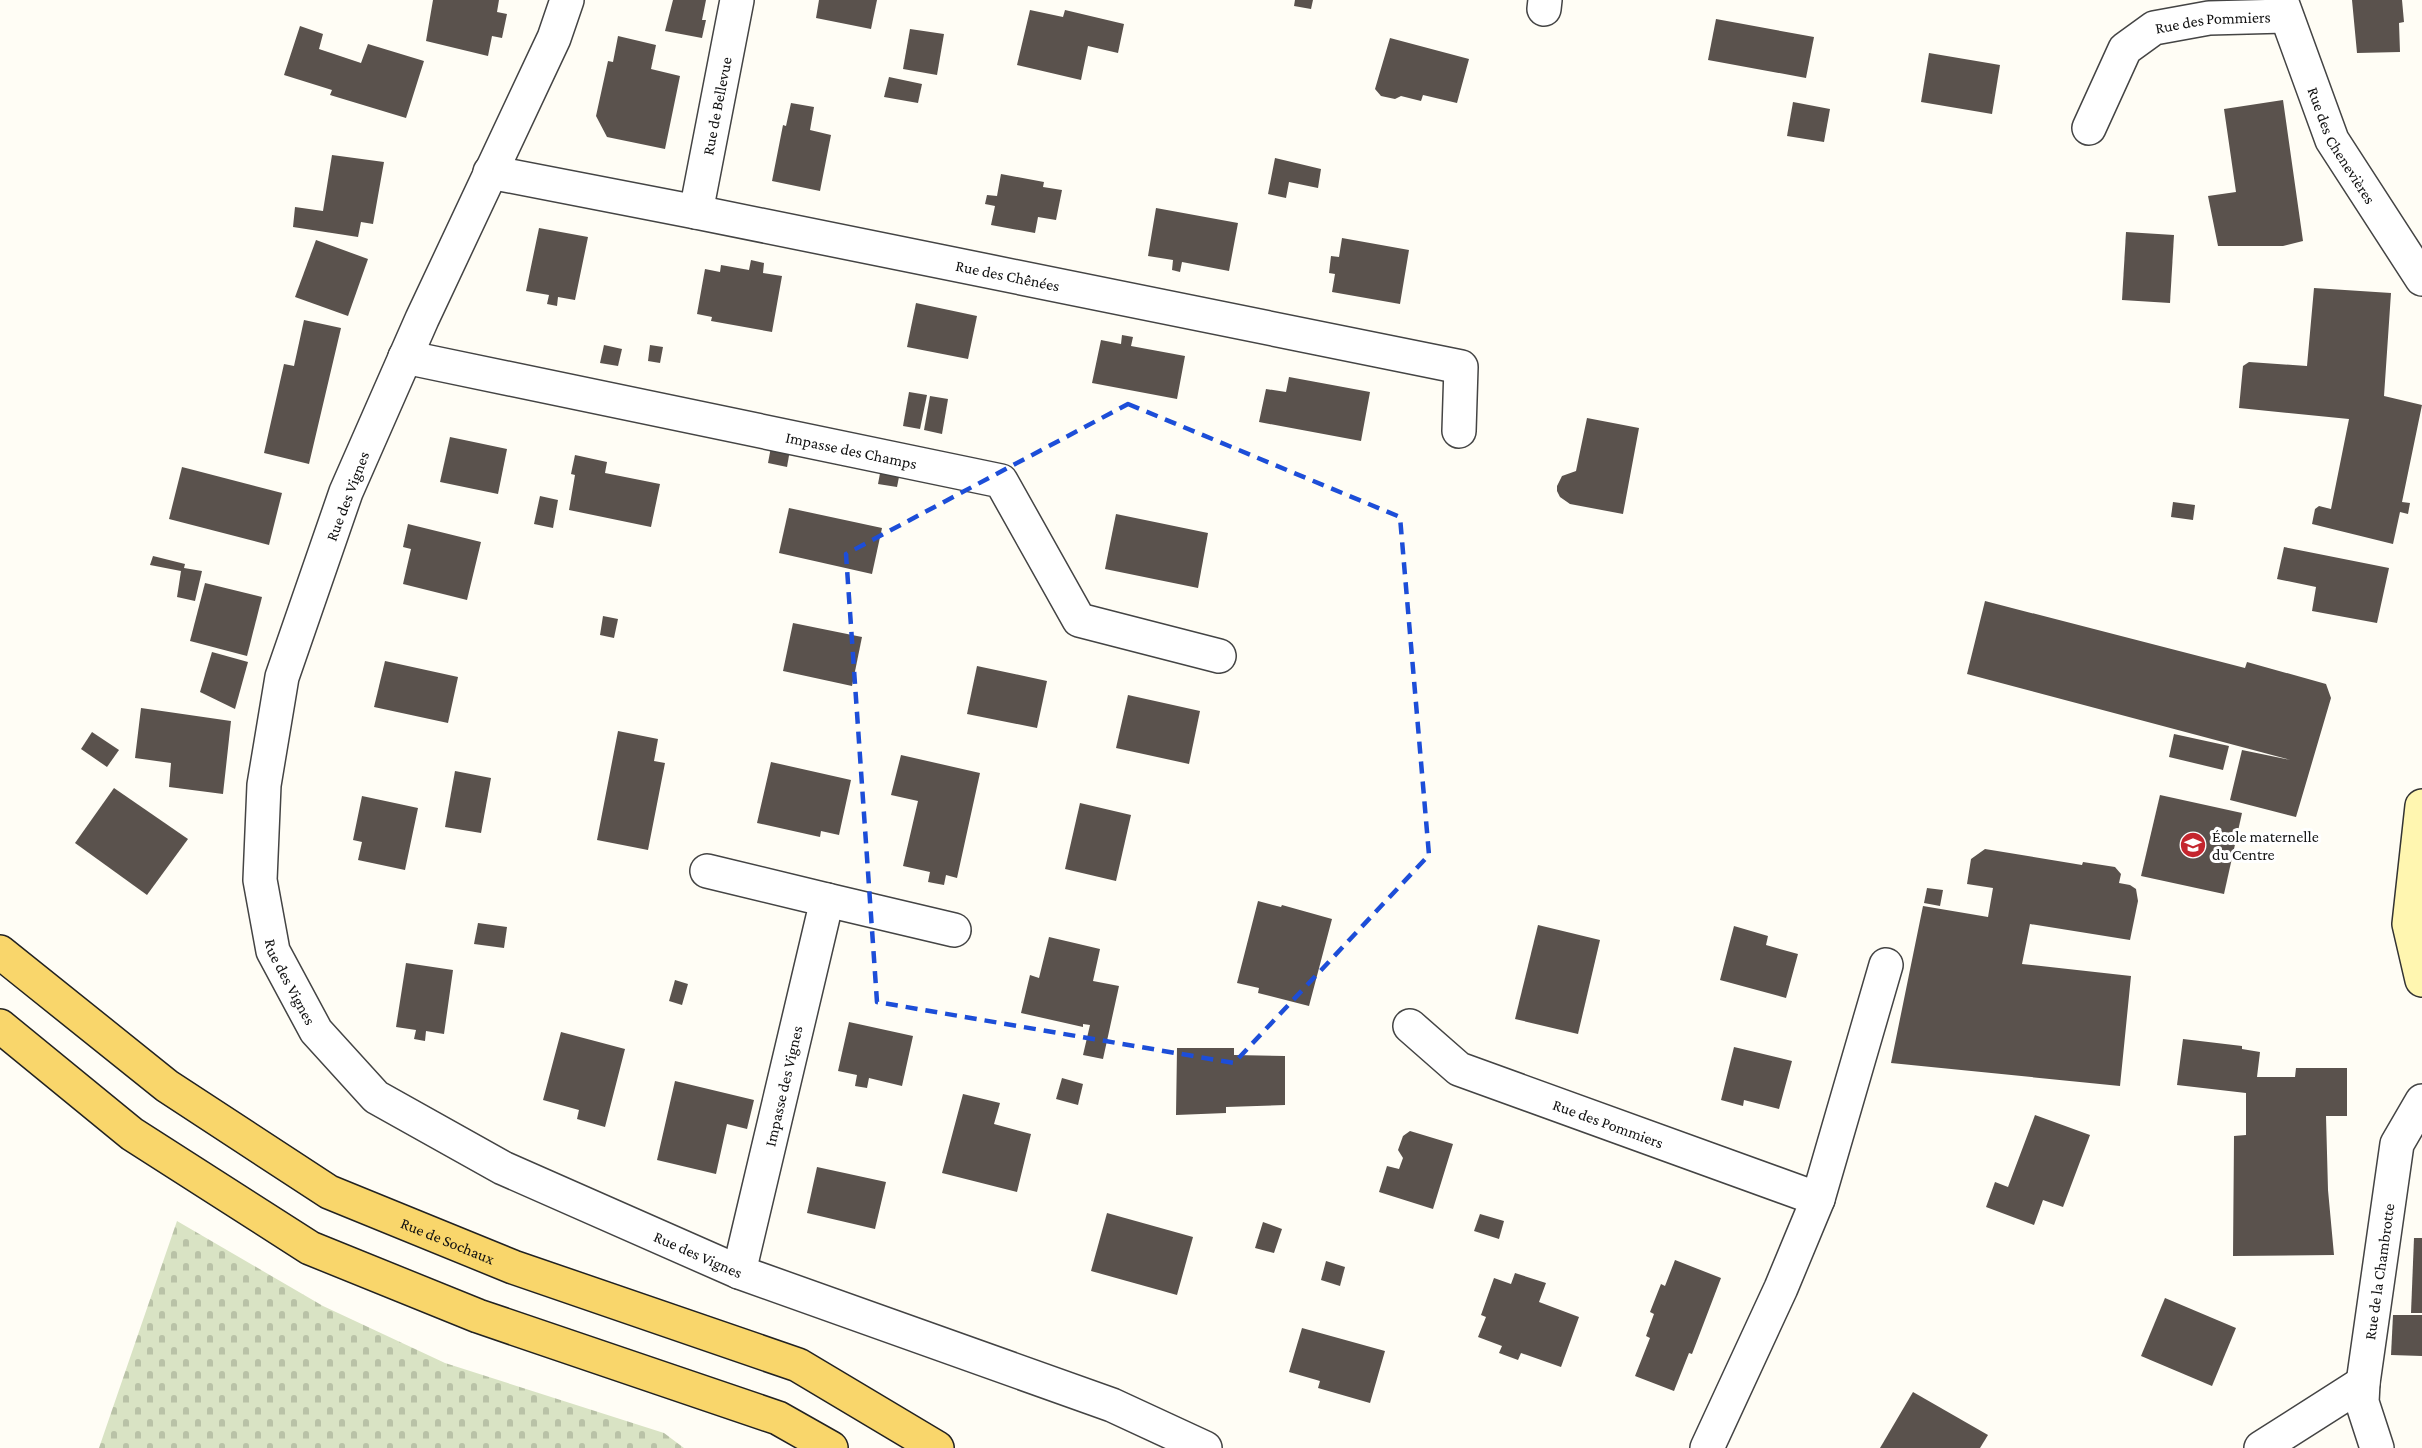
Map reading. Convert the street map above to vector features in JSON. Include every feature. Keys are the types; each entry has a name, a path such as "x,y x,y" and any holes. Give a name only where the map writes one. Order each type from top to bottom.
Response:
{"main road":[{"path":"2422,806 2409,924 2422,980"},
{"name":"Rue de Sochaux","path":"0,952 167,1086 329,1191 513,1267 798,1365 937,1448"},
{"path":"0,1026 132,1134 310,1248 478,1316 778,1418 831,1448"}],"street":[{"name":"Rue des Vignes","path":"567,0 554,38 405,357 346,492 282,677 264,785 260,880 273,951 316,1031 375,1097 502,1168 739,1272 1112,1404 1205,1448"},
{"name":"Rue de Bellevue","path":"696,212 737,0"},
{"name":"Rue des Pommiers","path":"2089,128 2125,49 2154,28 2283,8"},
{"name":"Rue des Chenevières","path":"2283,8 2332,140 2422,279"},
{"name":"Rue des Chênées","path":"490,172 1461,367 1459,431"},
{"name":"Impasse des Champs","path":"405,357 1001,481 1078,620 1219,656"},
{"path":"707,871 954,930"},
{"name":"Impasse des Vignes","path":"739,1272 827,900"},
{"path":"1707,1448 1781,1288 1818,1199 1886,965"},
{"name":"Rue des Pommiers","path":"1410,1026 1459,1069 1818,1199"},
{"name":"Rue de la Chambrotte","path":"2377,1448 2362,1402 2363,1383 2397,1144 2422,1101"},
{"path":"2261,1448 2363,1383"}],"highlighted area":[{"path":"1128,404 1400,517 1429,855 1234,1063 877,1002 846,554"}],"green space":[{"path":"177,1221 323,1306 445,1363 664,1433 684,1448 99,1448"}],"building":[{"path":"433,0 499,0 497,12 507,14 502,38 492,36 488,56 426,41"},
{"path":"673,0 706,0 702,20 706,20 702,38 665,31"},
{"path":"819,0 877,0 871,29 816,18"},
{"path":"1295,0 1313,0 1311,9 1294,6"},
{"path":"2352,0 2402,0 2404,22 2399,23 2400,52 2357,53"},
{"path":"1030,10 1063,17 1065,10 1124,24 1118,53 1088,46 1081,80 1017,65"},
{"path":"1716,19 1814,37 1806,78 1708,60"},
{"path":"300,26 323,34 319,49 361,63 368,44 424,61 406,118 330,95 332,90 284,75"},
{"path":"910,29 944,34 937,75 903,69"},
{"path":"618,36 656,45 651,69 680,76 665,149 607,137 596,116 608,61 613,62"},
{"path":"1390,38 1469,59 1457,103 1423,95 1421,101 1401,96 1395,99 1381,96 1375,89"},
{"path":"1929,53 2000,65 1992,114 1921,102"},
{"path":"889,77 922,84 918,103 884,97"},
{"path":"2283,100 2303,241 2283,246 2218,246 2208,196 2236,192 2224,109"},
{"path":"1793,102 1830,109 1824,142 1787,136"},
{"path":"791,103 814,107 810,130 831,135 820,191 772,181 783,125 786,126"},
{"path":"332,155 384,162 373,224 361,222 358,237 293,227 295,207 323,211"},
{"path":"1275,158 1321,169 1318,188 1289,182 1286,198 1268,194"},
{"path":"1001,174 1044,182 1043,187 1062,190 1056,220 1038,217 1035,233 991,225 995,206 985,204 987,195 997,196"},
{"path":"1156,208 1238,223 1229,271 1182,262 1180,272 1172,270 1173,260 1148,256"},
{"path":"539,228 588,237 575,300 558,297 557,306 547,304 549,295 526,291"},
{"path":"2126,232 2174,235 2170,303 2122,300"},
{"path":"1342,238 1409,250 1400,304 1332,292 1335,274 1329,273 1331,256 1339,257"},
{"path":"316,240 368,259 348,316 295,297"},
{"path":"751,260 764,263 763,273 782,276 772,332 711,321 712,317 697,314 705,269 720,272 721,265 749,270"},
{"path":"2314,288 2391,293 2384,396 2422,405 2402,502 2410,503 2408,514 2400,512 2393,544 2312,524 2315,509 2319,506 2331,509 2349,419 2239,408 2243,366 2249,362 2307,366"},
{"path":"916,303 977,316 968,359 907,347"},
{"path":"304,320 341,328 309,464 264,453 284,364 294,366"},
{"path":"1122,335 1133,337 1131,346 1185,356 1177,399 1092,383 1101,340 1121,344"},
{"path":"604,345 622,349 618,366 600,363"},
{"path":"650,345 663,347 660,363 648,361"},
{"path":"1289,377 1370,392 1361,441 1259,422 1266,389 1286,392"},
{"path":"909,392 927,395 920,429 903,426"},
{"path":"930,396 948,399 942,434 924,430"},
{"path":"1587,418 1639,428 1623,514 1570,504 1560,497 1557,491 1562,476 1576,471"},
{"path":"450,437 507,449 498,494 440,482"},
{"path":"771,447 790,450 787,467 768,463"},
{"path":"575,455 607,462 605,473 660,484 651,527 569,510 575,475 571,474"},
{"path":"182,467 282,493 269,545 169,519"},
{"path":"881,468 900,472 897,487 878,484"},
{"path":"540,496 558,500 553,528 534,524"},
{"path":"2173,502 2195,505 2193,520 2171,517"},
{"path":"789,508 882,528 872,574 779,553"},
{"path":"1116,514 1208,533 1198,588 1105,569"},
{"path":"408,524 481,542 467,600 403,584 411,549 403,547"},
{"path":"2284,547 2389,568 2377,623 2312,611 2316,587 2277,579"},
{"path":"153,556 185,564 184,568 202,571 195,601 177,597 181,571 150,565"},
{"path":"205,583 262,597 247,656 190,641"},
{"path":"1985,601 2245,668 2247,662 2326,684 2331,698 2296,817 2230,800 2242,750 2291,760 1967,674"},
{"path":"603,616 618,619 614,638 600,635"},
{"path":"793,623 862,637 852,686 783,671"},
{"path":"212,652 248,662 235,709 200,692"},
{"path":"385,661 458,677 448,723 374,707"},
{"path":"977,666 1047,681 1037,728 967,714"},
{"path":"1128,695 1200,711 1189,764 1116,748"},
{"path":"141,708 231,721 223,794 169,787 171,763 135,758"},
{"path":"618,731 658,739 654,761 665,763 648,850 597,840"},
{"path":"92,732 119,750 107,767 81,749"},
{"path":"2174,734 2229,746 2223,770 2169,757"},
{"path":"901,755 980,773 957,878 946,875 944,885 928,882 930,872 903,866 918,801 891,795"},
{"path":"771,762 851,780 839,835 821,831 820,837 757,823"},
{"path":"455,771 491,778 481,833 445,827"},
{"path":"114,788 188,839 147,895 75,843"},
{"path":"2160,795 2242,813 2224,894 2141,876"},
{"path":"362,796 418,808 405,870 358,860 362,842 353,840"},
{"path":"1080,803 1131,815 1116,881 1065,869"},
{"path":"1985,849 2082,865 2083,862 2115,867 2121,874 2119,883 2136,889 2138,901 2130,940 2030,924 2022,964 2131,976 2120,1086 1891,1063 1923,906 1988,917 1993,888 1967,884 1971,859"},
{"path":"1927,888 1943,890 1940,906 1924,903"},
{"path":"1258,901 1332,919 1309,1006 1258,993 1259,988 1237,983"},
{"path":"478,923 507,927 504,948 474,944"},
{"path":"1538,925 1600,940 1578,1034 1515,1019"},
{"path":"1734,926 1768,936 1766,945 1798,954 1786,998 1720,980"},
{"path":"1049,937 1100,949 1093,981 1119,986 1103,1059 1083,1055 1090,1025 1083,1024 1083,1027 1021,1013 1030,975 1039,978"},
{"path":"406,963 453,970 444,1034 426,1031 425,1041 414,1039 416,1030 396,1027"},
{"path":"675,980 688,984 682,1005 669,1001"},
{"path":"849,1022 913,1036 902,1086 869,1078 867,1088 855,1086 857,1075 838,1071"},
{"path":"561,1032 625,1049 605,1127 577,1119 579,1110 543,1100"},
{"path":"2183,1039 2242,1046 2242,1049 2260,1052 2257,1077 2295,1077 2296,1068 2347,1068 2347,1116 2326,1116 2328,1190 2334,1255 2233,1256 2234,1136 2246,1135 2246,1093 2177,1085"},
{"path":"1734,1047 1792,1061 1779,1109 1744,1100 1743,1106 1721,1100"},
{"path":"1177,1048 1234,1048 1234,1055 1285,1056 1285,1105 1226,1107 1226,1113 1176,1115"},
{"path":"1062,1078 1083,1084 1078,1105 1056,1099"},
{"path":"675,1081 754,1100 747,1129 727,1124 716,1174 657,1160"},
{"path":"963,1094 1000,1103 994,1124 1031,1134 1017,1192 942,1173"},
{"path":"2035,1115 2090,1135 2063,1207 2043,1200 2034,1225 1986,1207 1995,1182 2008,1187"},
{"path":"1410,1131 1453,1144 1433,1209 1379,1192 1387,1166 1399,1169 1403,1158 1398,1150 1403,1136"},
{"path":"817,1167 886,1182 875,1229 807,1213"},
{"path":"1107,1213 1193,1237 1177,1295 1091,1271"},
{"path":"1480,1214 1504,1221 1499,1239 1474,1231"},
{"path":"1263,1222 1282,1229 1274,1253 1255,1248"},
{"path":"2414,1238 2422,1238 2422,1313 2411,1313"},
{"path":"1675,1260 1721,1278 1692,1354 1689,1353 1674,1391 1635,1376 1650,1338 1646,1336 1654,1314 1650,1312 1661,1284 1665,1286"},
{"path":"1326,1261 1345,1267 1340,1286 1321,1280"},
{"path":"1515,1273 1546,1283 1539,1302 1579,1317 1561,1367 1521,1353 1518,1360 1499,1353 1502,1346 1478,1337 1486,1317 1481,1315 1494,1278 1511,1284"},
{"path":"2165,1298 2236,1328 2212,1386 2141,1356"},
{"path":"2393,1315 2422,1315 2422,1356 2391,1355"},
{"path":"1302,1328 1385,1351 1370,1403 1318,1388 1320,1381 1289,1372"},
{"path":"1913,1392 1988,1435 1980,1448 1880,1448"}],"place":[{"name":"École maternelle du Centre","path":"2193,845"}]}
